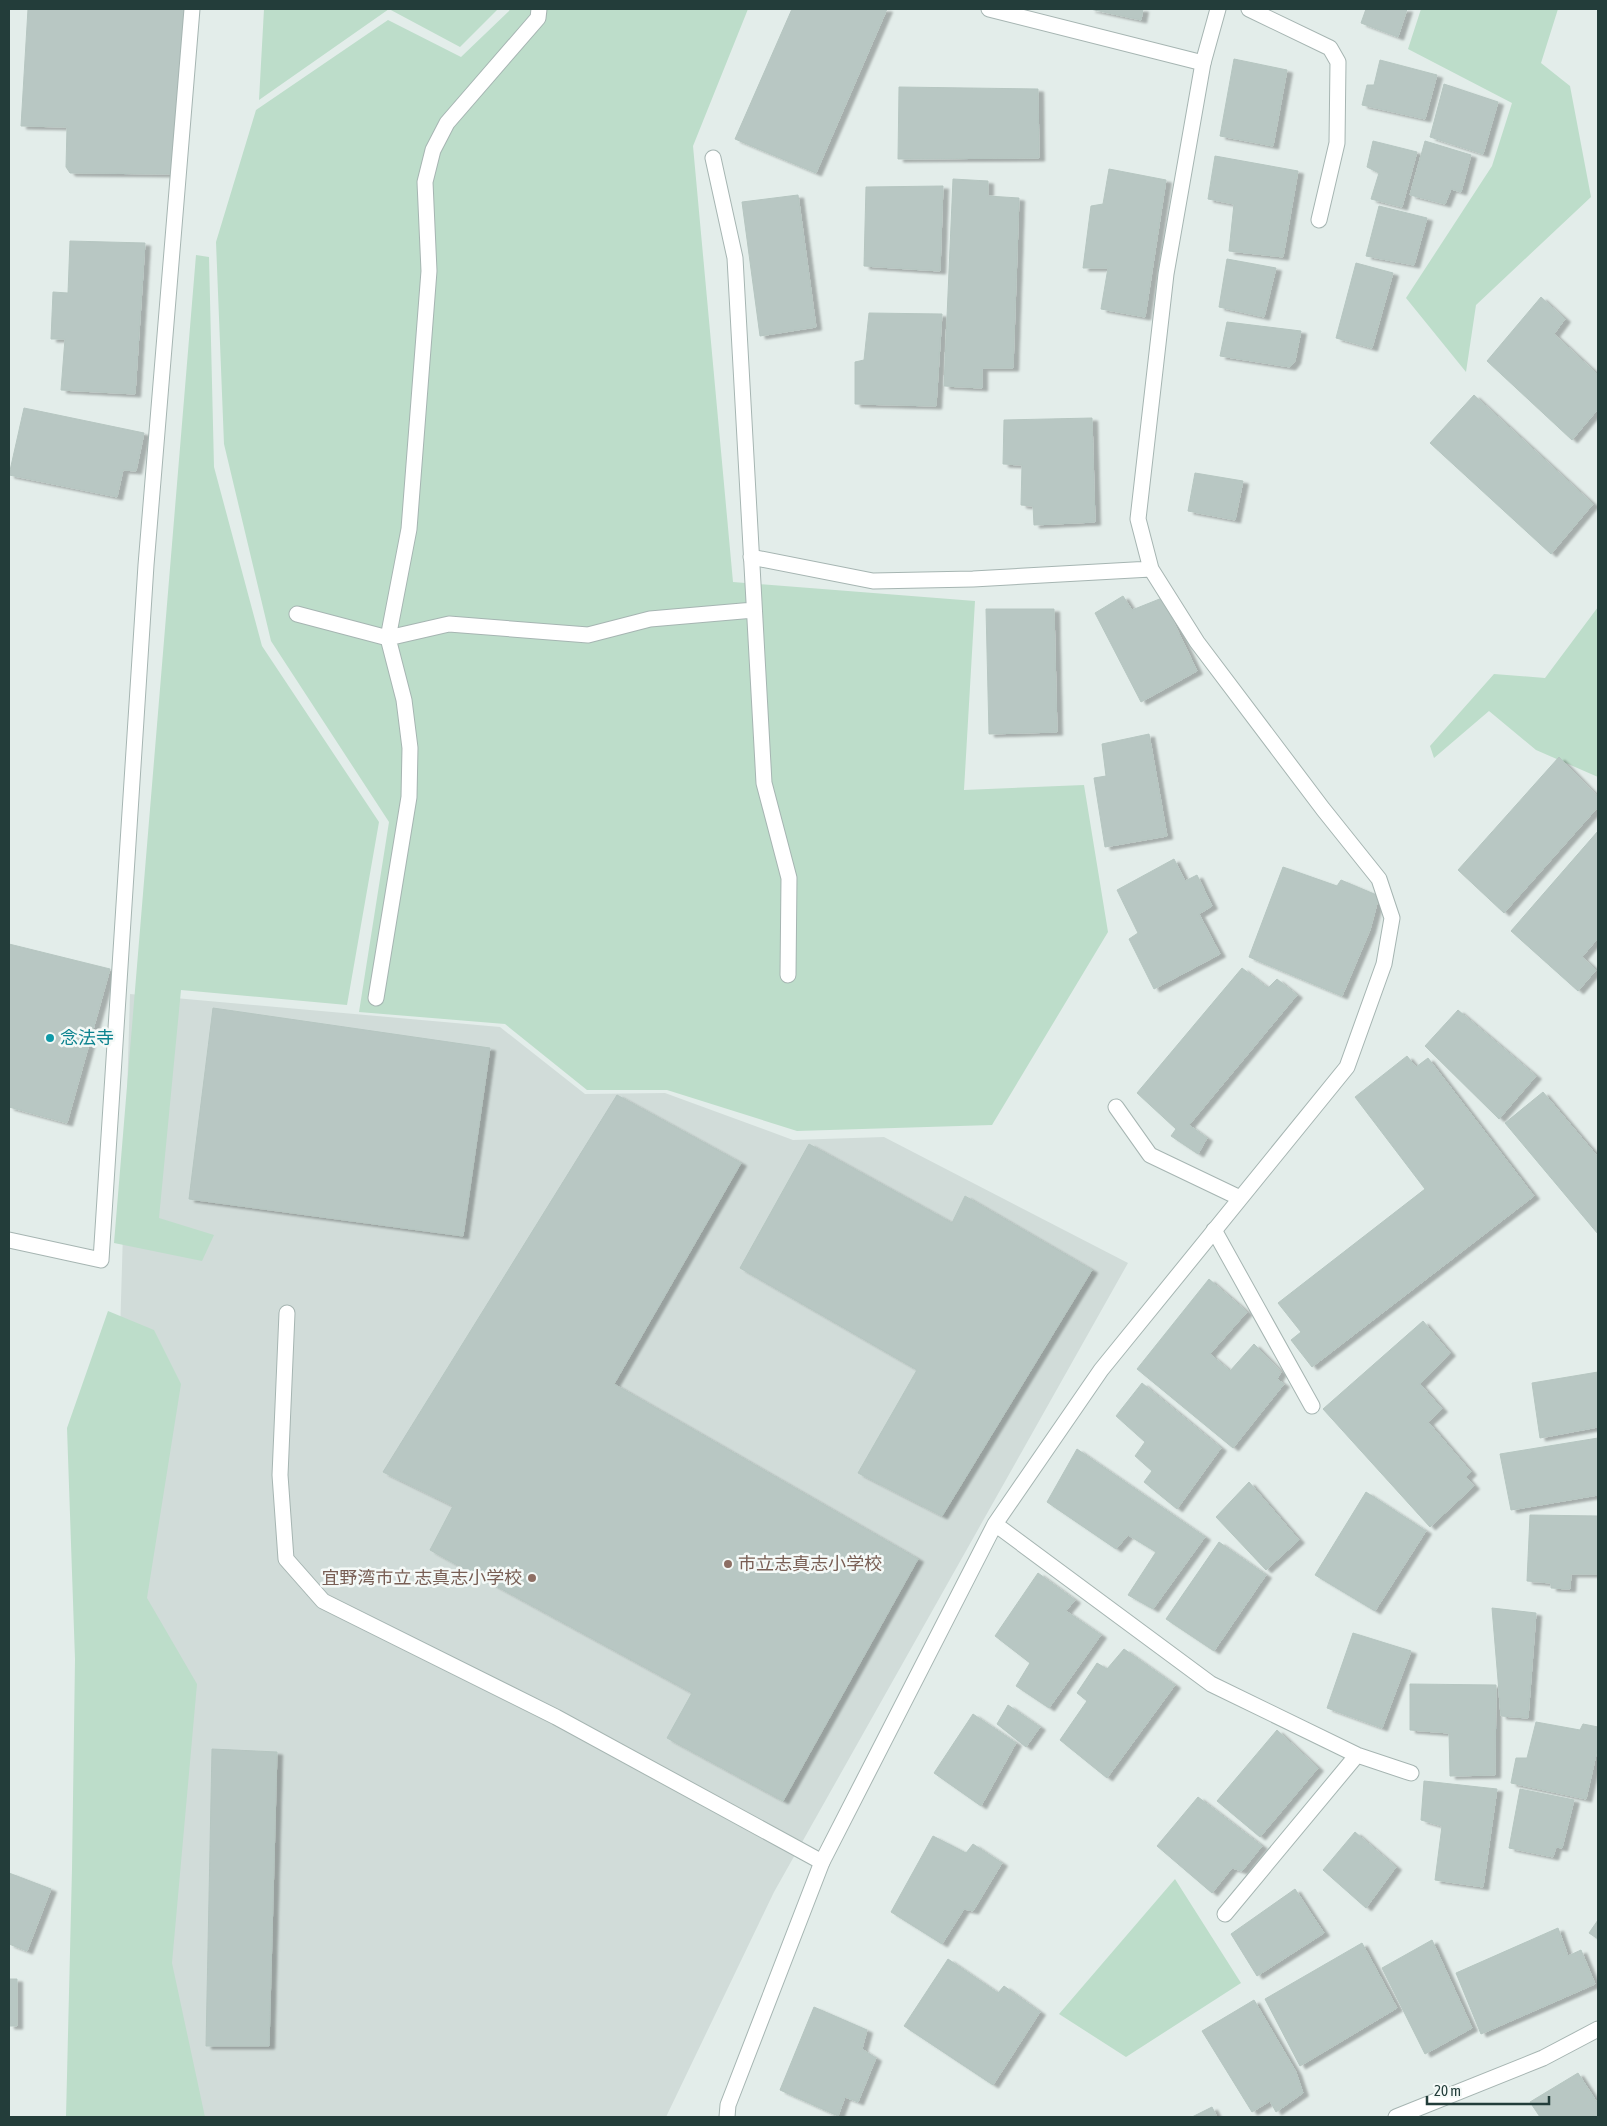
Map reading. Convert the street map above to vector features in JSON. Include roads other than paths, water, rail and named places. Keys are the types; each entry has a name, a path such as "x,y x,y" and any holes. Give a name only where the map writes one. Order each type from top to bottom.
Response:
{"street":[{"path":"9,1240 101,1260 146,565 192,9"},
{"path":"376,998 409,797 410,748 404,700 388,638 409,529 429,271 425,182 433,150 446,123 538,18 539,9"},
{"path":"988,9 1204,63"},
{"path":"727,2117 728,2105 822,1862 995,1524 1101,1370 1347,1067 1384,964 1392,918 1379,879 1323,809 1197,642 1151,569 1138,519 1166,274 1204,63 1218,9"},
{"path":"1249,9 1330,48 1338,62 1336,143 1320,220"},
{"path":"713,158 735,258 764,783 789,878 788,975"},
{"path":"751,557 873,581 973,579 1151,569"},
{"path":"297,614 388,638 449,624 588,635 650,619 754,610"},
{"path":"1116,1107 1150,1155 1240,1198"},
{"path":"1214,1230 1312,1406"},
{"path":"287,1313 280,1475 286,1559 323,1602 556,1717 822,1862"},
{"path":"995,1524 1211,1684 1357,1755 1411,1773"},
{"path":"1225,1914 1357,1755"},
{"path":"1396,2117 1543,2058 1598,2029"}],"place":[{"name":"念法寺","path":"50,1038"},
{"name":"市立志真志小学校","path":"728,1564"},
{"name":"宜野湾市立 志真志小学校","path":"532,1578"}]}
